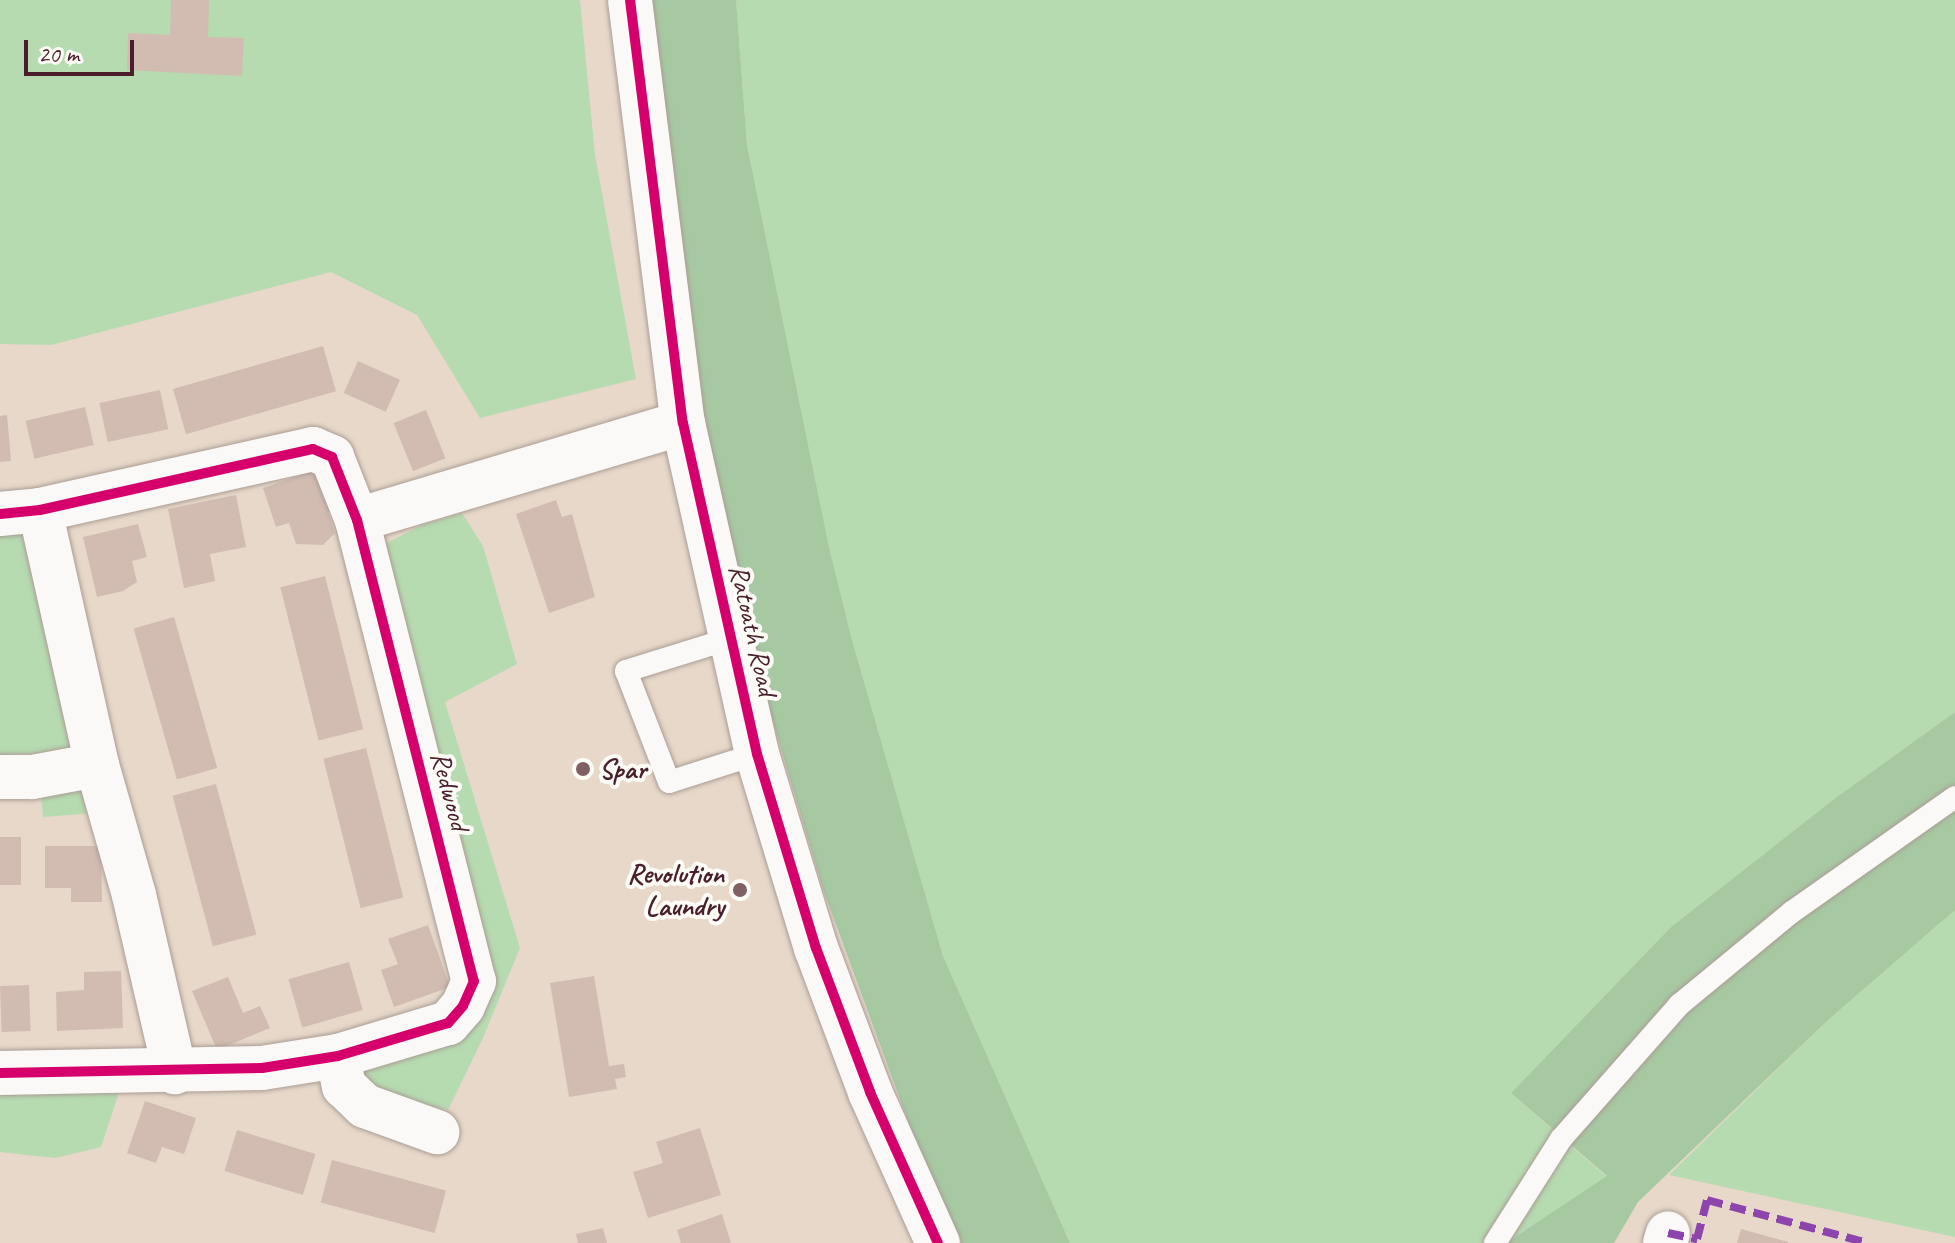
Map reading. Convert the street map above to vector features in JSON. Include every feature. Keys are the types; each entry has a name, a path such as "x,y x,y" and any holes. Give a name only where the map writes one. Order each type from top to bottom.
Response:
{"street":[{"name":"Ratoath Road","path":"630,0 683,423 757,754 816,948 870,1092 938,1243"},
{"path":"357,520 683,423"},
{"name":"Redwood","path":"0,1073 100,1070 175,1072 262,1068 338,1056 448,1023 463,1006 474,981 357,520 332,457 313,449 20,512 134,895 175,1072"},
{"path":"0,777 32,777 97,765"},
{"path":"338,1056 344,1086 365,1106 437,1132"}],"lane":[{"path":"729,639 626,671 669,782 757,754"},
{"path":"1495,1243 1561,1139 1679,1005 1792,912 1955,797"}],"green space":[{"path":"0,0 580,0 595,155 636,379 480,418 417,315 331,272 51,345 0,344"},
{"path":"648,0 736,0 747,145 829,547 852,640 943,956 1070,1243 958,1243 944,1219 823,889 747,635 704,418"},
{"path":"736,0 1955,0 1955,712 1834,799 1671,927 1511,1093 1607,1177 1506,1243 1070,1243 943,956 852,640 829,547 747,145"},
{"path":"462,513 483,546 517,664 445,702 520,948 483,1038 448,1110 412,1102 365,1082 362,1061 470,1012 383,545 422,525"},
{"path":"21,532 76,742 64,752 0,755 0,533"},
{"path":"1955,712 1955,910 1827,1021 1638,1202 1614,1243 1506,1243 1607,1176 1511,1093 1671,927 1834,799"},
{"path":"75,785 93,800 94,813 43,817 41,795"},
{"path":"1955,910 1955,1237 1669,1175 1827,1021"},
{"path":"123,1080 101,1147 55,1158 0,1152 0,1083"}],"building":[{"path":"171,0 209,0 208,37 244,38 242,76 127,70 128,33 170,35"},
{"path":"323,346 336,391 186,434 173,389"},
{"path":"358,361 400,380 386,412 344,393"},
{"path":"160,390 168,429 108,442 99,403"},
{"path":"85,407 94,445 34,459 26,421"},
{"path":"426,410 445,458 413,471 394,423"},
{"path":"7,415 11,461 0,462 0,416"},
{"path":"324,467 338,509 328,512 335,533 323,545 296,544 289,523 276,527 263,488"},
{"path":"236,495 246,547 210,554 215,581 184,588 168,509"},
{"path":"556,500 562,517 572,514 595,597 549,613 516,514"},
{"path":"138,524 147,557 132,561 137,582 123,591 97,597 83,537"},
{"path":"325,576 363,729 319,740 280,587"},
{"path":"174,617 217,768 177,779 134,629"},
{"path":"366,748 403,897 361,908 323,759"},
{"path":"216,784 256,935 213,946 173,796"},
{"path":"0,837 21,837 21,885 0,885"},
{"path":"45,846 101,846 102,902 71,902 71,888 45,888"},
{"path":"428,925 450,987 394,1007 381,970 398,964 388,939"},
{"path":"349,962 363,1010 302,1027 288,979"},
{"path":"121,971 123,1028 57,1031 56,992 84,990 84,972"},
{"path":"594,976 609,1066 624,1064 626,1077 615,1079 617,1089 569,1097 550,983"},
{"path":"228,977 243,1013 260,1006 270,1028 217,1050 192,991"},
{"path":"29,985 31,1031 2,1032 0,986"},
{"path":"145,1101 196,1118 184,1154 162,1147 156,1163 127,1153"},
{"path":"700,1128 721,1195 648,1218 633,1172 663,1163 656,1142"},
{"path":"237,1130 315,1154 303,1195 224,1171"},
{"path":"332,1160 446,1191 435,1233 321,1203"},
{"path":"722,1214 731,1243 681,1243 677,1230"},
{"path":"603,1228 607,1243 578,1243 576,1234"},
{"path":"1741,1229 1788,1242 1788,1243 1737,1243"}],"marked path":[{"path":"1668,1233 1697,1239 1707,1200 1868,1243"}],"cycle path":[{"path":"630,0 683,423 757,754 816,948 870,1092 938,1243"},
{"path":"0,514 40,510 313,449 332,457 357,520 474,981 463,1006 448,1023 338,1056 262,1068 0,1073"}],"place":[{"name":"Spar","path":"583,769"},
{"name":"Revolution Laundry","path":"740,890"}]}
